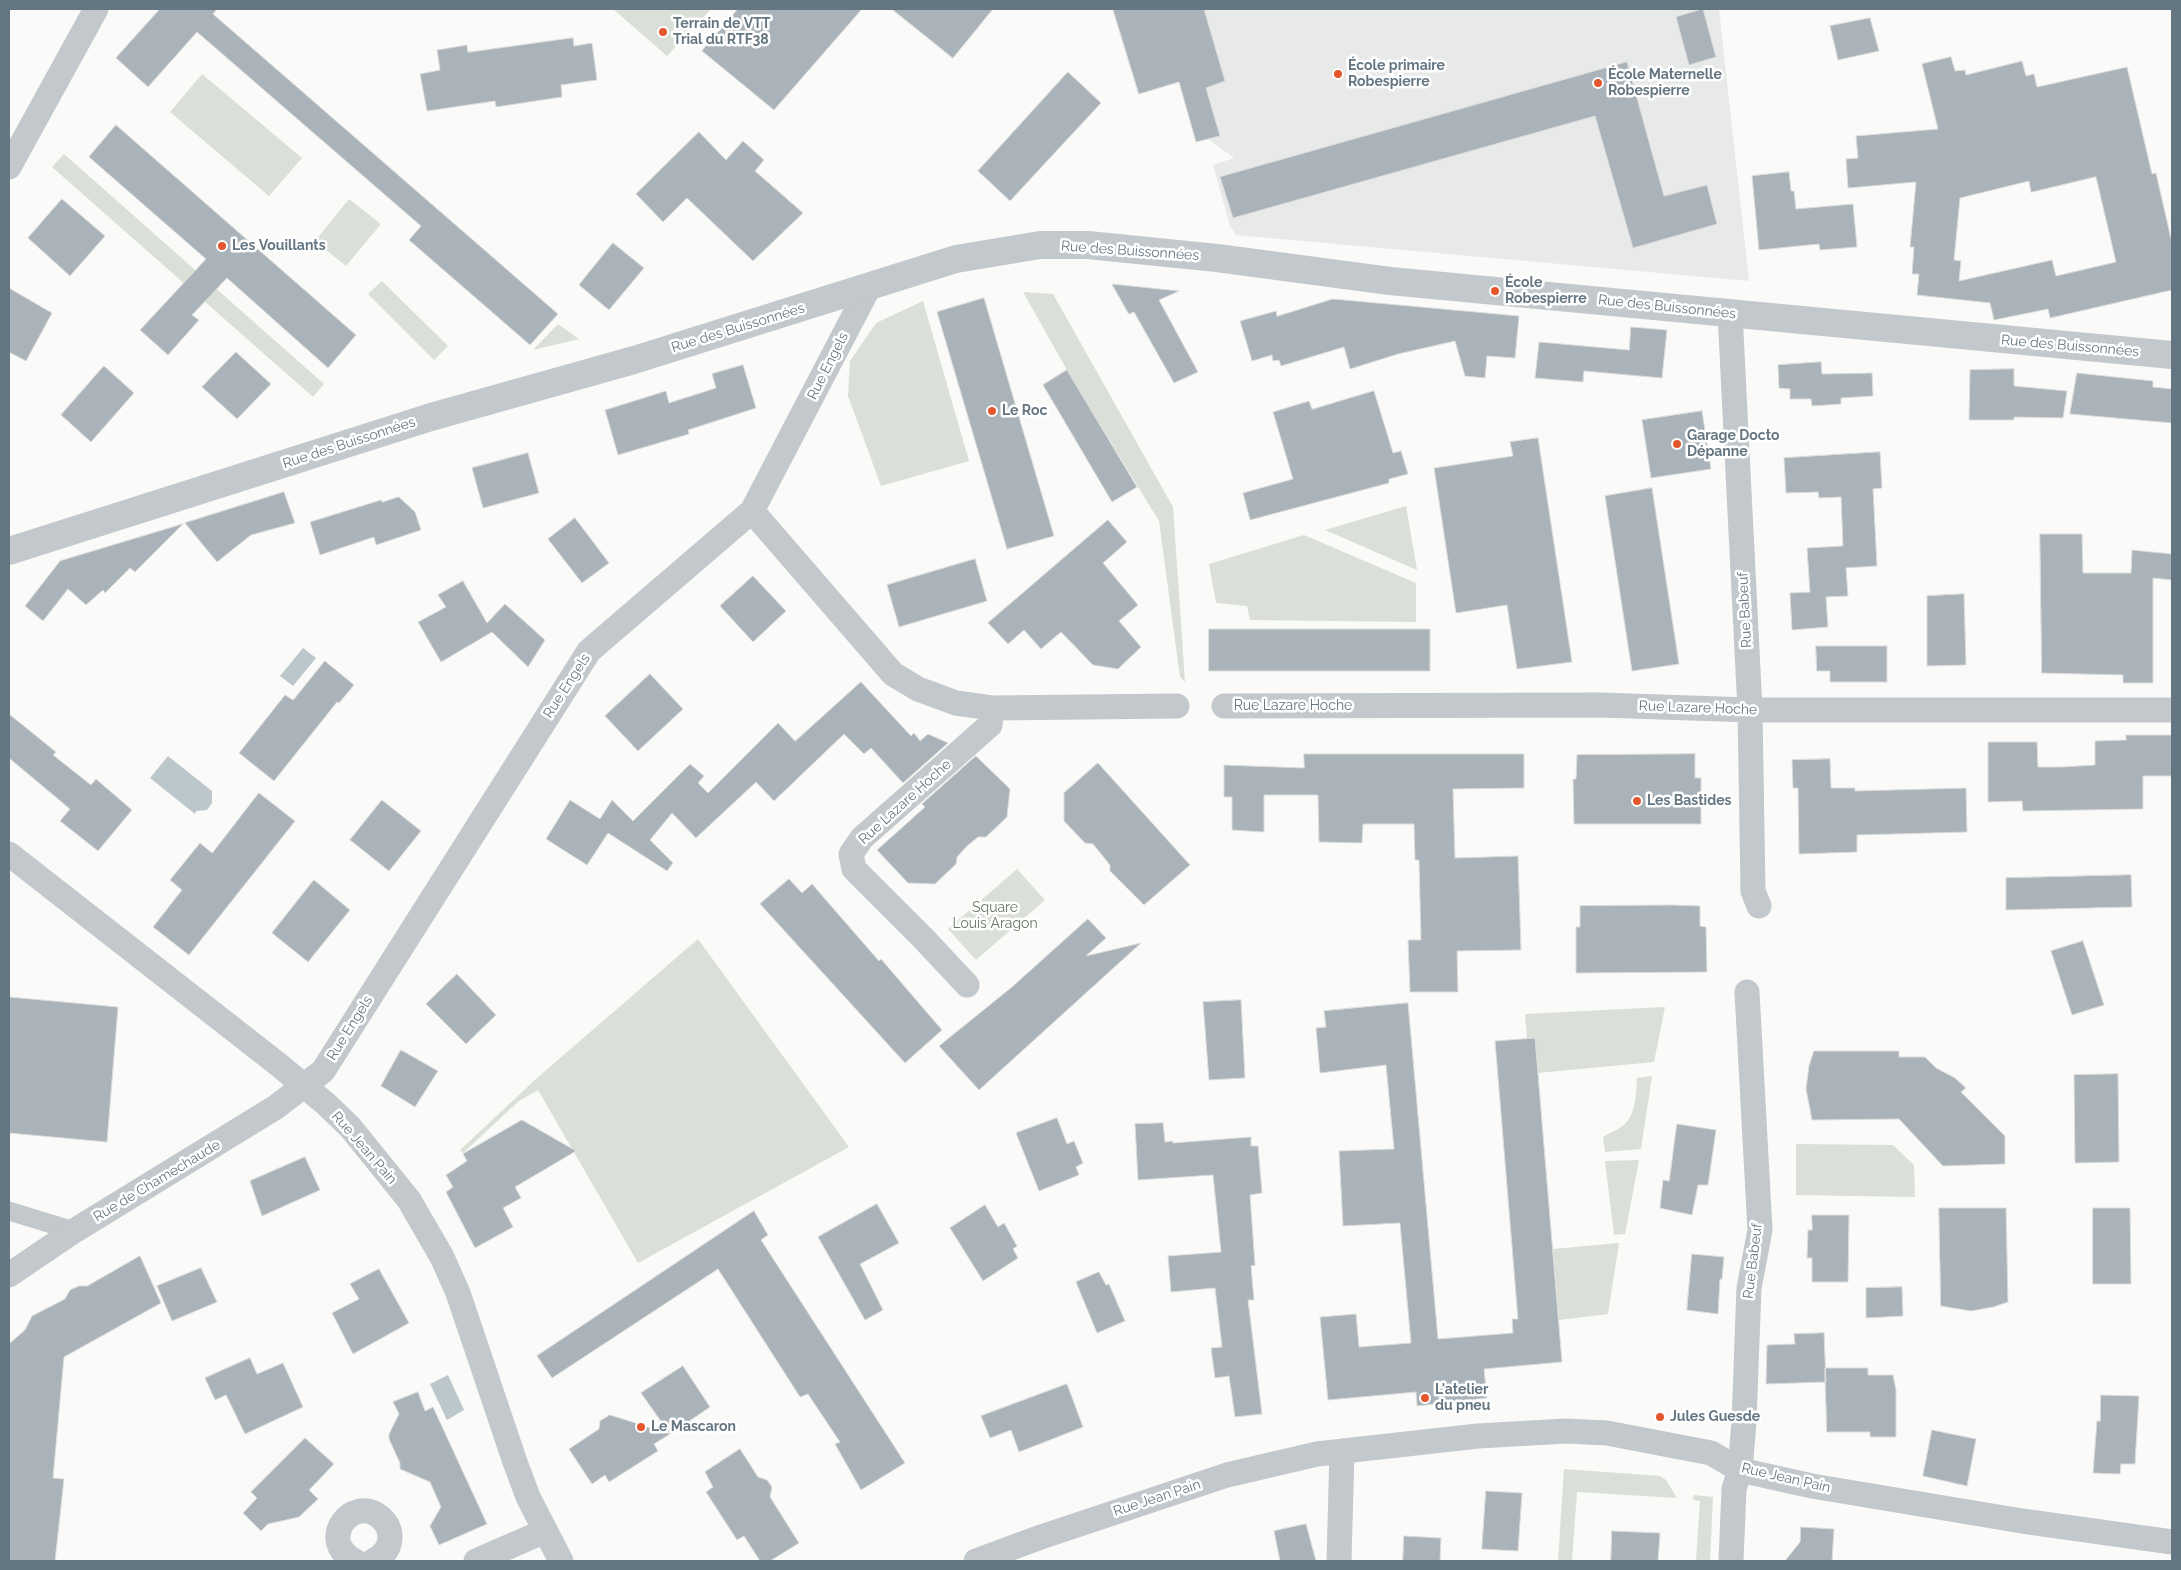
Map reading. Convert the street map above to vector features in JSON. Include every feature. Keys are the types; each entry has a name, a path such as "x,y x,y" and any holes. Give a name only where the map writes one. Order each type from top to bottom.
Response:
{"street":[{"path":"9,167 96,9"},
{"name":"Rue des Buissonnées","path":"9,551 431,417 634,360 956,259 986,252 1040,245 1088,245 1217,258 1390,281 2172,355"},
{"name":"Rue Engels","path":"305,1086 323,1072 589,651 752,511 869,287"},
{"name":"Rue Babeuf","path":"1730,313 1750,710 1754,891 1759,906"},
{"path":"752,511 893,674 918,689 956,703 992,708 1177,706"},
{"name":"Rue Lazare Hoche","path":"1224,706 1601,705 1750,710 2172,710"},
{"name":"Rue Lazare Hoche","path":"966,985 923,938 854,869 851,854 862,838 990,725 992,708"},
{"name":"Rue Jean Pain","path":"9,854 305,1086 350,1128 409,1200 442,1257 458,1294 528,1497 561,1561"},
{"name":"Rue Babeuf","path":"1730,1561 1734,1489 1740,1470 1749,1288 1760,1230 1747,992"},
{"name":"Rue de Chamechaude","path":"9,1275 74,1231 186,1164 276,1107 305,1086"},
{"path":"9,1211 74,1231"},
{"name":"Rue Jean Pain","path":"976,1561 1041,1537 1226,1475 1318,1454 1478,1436 1566,1431 1607,1433 1711,1453 1740,1470 1812,1486 2169,1548"},
{"path":"1339,1561 1342,1451"},
{"path":"355,1561 342,1552 337,1536 339,1527 350,1514 367,1511 375,1513 387,1525 395,1551 387,1550 373,1561"},
{"path":"476,1561 545,1531"}],"shaded area":[{"name":"École Maternelle Robespierre","path":"1158,9 1719,9 1749,281 1236,235 1230,226 1213,165 1234,158 1208,139 1196,141"},
{"path":"303,648 316,658 293,686 280,676"},
{"path":"168,756 212,791 212,803 207,810 196,811 195,814 150,778"},
{"path":"448,1375 464,1410 447,1420 430,1384"}],"green space":[{"name":"Terrain de VTT Trial du RTF38","path":"613,9 711,9 667,56"},
{"path":"202,74 302,158 269,196 170,112"},
{"path":"64,154 324,384 313,397 52,167"},
{"path":"349,199 381,224 346,266 315,241"},
{"path":"382,281 448,346 434,360 368,294"},
{"path":"1023,292 1053,294 1173,507 1185,682 1180,677 1159,521 1067,370"},
{"path":"923,301 969,461 881,486 848,396 850,361 876,323"},
{"path":"558,324 579,339 533,350"},
{"path":"1406,506 1417,570 1325,530"},
{"path":"1304,535 1416,583 1416,622 1250,620 1247,606 1216,603 1209,564"},
{"name":"Square Louis Aragon","path":"1017,869 1045,900 976,960 948,929"},
{"path":"698,939 849,1147 638,1263 538,1090 519,1101 463,1153 460,1150 537,1078"},
{"path":"1665,1007 1654,1062 1538,1073 1535,1038 1527,1038 1525,1014"},
{"path":"1652,1076 1641,1149 1605,1152 1603,1137 1623,1126 1629,1119 1635,1102 1637,1078"},
{"path":"1796,1144 1893,1145 1914,1165 1915,1197 1796,1195"},
{"path":"1639,1160 1625,1234 1614,1235 1605,1161"},
{"path":"1619,1243 1608,1314 1559,1320 1553,1249"},
{"path":"1564,1469 1660,1476 1666,1480 1677,1498 1577,1492 1572,1561 1558,1561"},
{"path":"1694,1495 1713,1497 1710,1561 1696,1561 1700,1501 1693,1500"}],"building":[{"path":"160,9 217,9 213,14 558,314 530,345 409,240 421,226 197,32 148,87 116,58"},
{"path":"738,9 862,9 774,110 702,51"},
{"path":"892,9 993,9 953,58"},
{"path":"1113,9 1204,9 1225,81 1206,88 1220,136 1196,142 1179,82 1139,94"},
{"path":"1703,9 1716,57 1689,65 1676,17"},
{"path":"1870,18 1879,51 1838,60 1830,26"},
{"path":"573,38 574,46 592,43 597,80 561,85 562,97 496,107 495,101 427,111 420,74 440,70 437,50 467,45 468,52"},
{"path":"1951,57 1955,71 1965,70 1966,75 2022,61 2026,76 2034,74 2037,87 2127,67 2152,174 2156,173 2172,243 2172,290 2050,318 2048,309 1994,320 1990,303 1917,295 1919,274 1912,274 1914,247 1910,247 1916,182 1848,188 1846,159 1858,158 1856,136 1938,129 1922,64","holes":["2096,177 2116,262 2056,276 2052,260 1959,281 1961,261 1954,260 1960,198 2029,181 2031,192"]},
{"path":"1627,62 1664,196 1707,185 1717,224 1633,248 1595,116 1233,218 1220,177"},
{"path":"1068,72 1101,103 1010,201 978,171"},
{"name":"Les Vouillants","path":"116,125 356,335 328,368 227,278 192,315 199,320 168,355 140,330 206,259 89,157"},
{"path":"699,132 726,160 743,141 764,160 755,171 803,213 753,261 687,198 663,222 636,194"},
{"path":"1789,172 1791,191 1794,191 1796,209 1853,204 1857,247 1820,250 1819,244 1759,250 1752,176"},
{"path":"62,199 105,236 70,276 28,238"},
{"path":"613,243 644,268 609,310 579,285"},
{"path":"1112,284 1179,291 1159,300 1198,372 1174,383 1134,312 1129,314"},
{"path":"9,288 52,313 26,361 9,352"},
{"name":"Le Roc","path":"984,298 1054,536 1007,549 937,312"},
{"path":"1333,299 1519,316 1515,358 1487,356 1485,378 1465,376 1455,341 1398,354 1350,369 1344,347 1281,366 1279,360 1273,361 1272,355 1252,361 1240,321 1276,311 1277,316"},
{"path":"1631,327 1667,330 1662,378 1584,371 1583,382 1535,378 1539,342 1629,350"},
{"path":"236,352 271,384 237,419 202,387"},
{"path":"1821,362 1822,374 1872,373 1873,396 1841,398 1841,404 1812,406 1811,399 1790,399 1790,389 1779,388 1778,365"},
{"path":"743,365 756,408 688,430 689,434 618,455 605,410 666,391 669,403 716,388 712,374"},
{"path":"104,366 134,393 91,442 61,415"},
{"path":"2014,369 2014,386 2067,391 2063,418 2014,417 2014,420 1969,420 1970,370"},
{"path":"1067,370 1137,487 1112,502 1043,385"},
{"path":"2077,373 2153,381 2153,387 2172,389 2172,423 2070,414"},
{"path":"1374,391 1393,453 1401,451 1408,474 1389,479 1389,483 1250,520 1243,493 1293,479 1273,412 1309,401 1312,409"},
{"name":"Garage Docto Dépanne","path":"1702,411 1711,469 1651,478 1642,420"},
{"path":"1538,438 1572,662 1517,669 1507,605 1456,613 1434,468 1513,456 1510,442"},
{"path":"1880,452 1882,488 1873,489 1877,566 1846,568 1848,596 1826,597 1828,627 1792,630 1790,593 1810,592 1807,548 1843,546 1841,497 1819,498 1818,492 1786,493 1784,458"},
{"path":"528,453 539,493 483,508 472,468"},
{"path":"1652,488 1679,664 1632,671 1605,496"},
{"path":"284,492 295,523 251,535 217,562 185,523"},
{"path":"399,497 415,512 421,530 376,545 374,537 320,555 310,522 381,500 382,502"},
{"path":"575,518 609,563 582,583 548,539"},
{"path":"1108,520 1127,542 1103,563 1138,605 1119,621 1141,647 1118,669 1093,665 1061,632 1041,649 1024,630 1008,644 988,623"},
{"path":"183,524 135,572 130,568 105,593 103,590 86,605 68,589 43,621 25,606 60,561"},
{"path":"2040,534 2082,534 2083,573 2131,573 2132,550 2172,554 2172,580 2153,578 2153,683 2123,683 2123,675 2042,673"},
{"path":"975,559 987,601 899,627 887,585"},
{"path":"753,576 786,611 753,642 720,606"},
{"path":"463,581 487,623 505,604 545,640 528,667 492,632 441,662 418,622 446,607 438,595"},
{"path":"1964,594 1966,665 1927,666 1927,596"},
{"path":"1209,629 1430,629 1430,671 1209,671"},
{"path":"1816,646 1887,646 1887,682 1830,682 1830,671 1817,671"},
{"path":"325,661 354,685 339,703 337,702 274,781 239,753 285,695 293,700"},
{"path":"650,674 683,709 638,751 605,716"},
{"path":"861,682 911,736 914,733 920,741 928,734 948,743 903,783 871,748 864,754 844,734 774,801 756,782 696,838 672,813 650,840 673,863 667,871 608,833 587,865 546,839 570,800 600,819 612,800 633,821 690,764 704,776 698,783 708,793 778,723 795,741"},
{"path":"9,714 56,752 53,755 91,785 96,779 132,810 98,851 60,821 70,809 9,758"},
{"path":"2126,735 2172,735 2172,776 2143,776 2143,809 2023,811 2022,801 1988,802 1988,742 2037,742 2038,767 2062,767 2095,765 2095,741 2126,740"},
{"path":"1304,754 1524,754 1524,788 1453,789 1455,858 1518,856 1521,950 1457,951 1458,992 1410,992 1408,940 1421,940 1419,860 1415,860 1414,824 1363,824 1362,843 1319,842 1318,795 1264,795 1264,832 1232,830 1232,797 1224,797 1224,765 1304,768"},
{"name":"Les Bastides","path":"1695,754 1695,778 1701,778 1701,824 1574,824 1573,779 1576,779 1577,755"},
{"path":"976,756 1010,789 1007,817 986,837 978,837 967,846 957,857 956,864 935,884 908,883 877,850 925,807 922,804"},
{"path":"1830,759 1831,788 1855,788 1855,791 1966,788 1967,832 1857,835 1857,852 1799,854 1798,788 1793,788 1792,760"},
{"path":"1098,763 1190,865 1144,905 1110,871 1110,865 1093,844 1085,843 1064,821 1064,793"},
{"path":"259,793 295,821 189,955 153,927 182,890 170,880 200,843 212,853"},
{"path":"382,800 421,831 389,871 350,840"},
{"path":"2131,875 2132,907 2006,910 2006,878"},
{"path":"789,879 802,893 812,884 879,961 881,959 942,1030 905,1063 760,904"},
{"path":"314,880 350,910 308,962 272,933"},
{"path":"1580,906 1700,906 1700,926 1706,927 1707,972 1576,973 1576,927 1580,927"},
{"path":"1088,919 1106,938 1086,956 1141,943 979,1090 939,1046 1012,987"},
{"path":"2083,941 2104,1005 2072,1015 2051,951"},
{"path":"457,974 496,1015 466,1044 426,1004"},
{"path":"9,997 118,1007 107,1142 9,1133"},
{"path":"1241,1000 1245,1078 1209,1080 1203,1002"},
{"path":"1408,1003 1438,1339 1513,1333 1512,1319 1518,1319 1495,1041 1535,1038 1562,1362 1484,1369 1487,1398 1417,1406 1416,1392 1328,1400 1320,1317 1356,1314 1359,1347 1411,1343 1400,1223 1343,1226 1339,1151 1394,1149 1386,1065 1320,1073 1316,1028 1326,1027 1324,1011"},
{"path":"401,1050 438,1071 415,1107 381,1086"},
{"path":"1814,1051 1899,1051 1899,1057 1925,1057 1936,1068 1955,1078 1966,1088 1961,1092 2005,1136 2005,1164 1943,1166 1899,1119 1812,1120 1806,1089 1809,1066"},
{"path":"2118,1074 2119,1162 2075,1163 2074,1075"},
{"path":"1057,1118 1067,1144 1074,1141 1083,1163 1076,1167 1079,1175 1039,1191 1016,1133"},
{"path":"522,1120 576,1151 515,1187 521,1198 503,1208 513,1227 475,1248 446,1192 453,1187 446,1175 467,1161 463,1154"},
{"path":"1163,1123 1165,1142 1251,1137 1251,1146 1258,1146 1262,1193 1250,1195 1255,1265 1251,1266 1254,1300 1248,1300 1262,1414 1235,1417 1229,1376 1215,1378 1211,1348 1222,1347 1215,1288 1171,1292 1168,1256 1221,1252 1213,1175 1138,1180 1135,1124"},
{"path":"1677,1124 1716,1130 1708,1185 1698,1185 1692,1215 1660,1208 1663,1180 1669,1181"},
{"path":"305,1157 320,1190 262,1216 250,1181"},
{"path":"877,1204 899,1243 860,1264 883,1310 865,1320 818,1237"},
{"path":"985,1205 998,1227 1004,1223 1017,1246 1013,1249 1018,1258 983,1281 950,1228"},
{"path":"1939,1208 2006,1208 2008,1302 1971,1311 1941,1306"},
{"path":"2093,1208 2130,1208 2131,1284 2093,1284"},
{"path":"754,1211 768,1235 761,1240 905,1463 861,1490 835,1444 840,1442 808,1394 800,1397 718,1269 552,1378 537,1356"},
{"path":"1812,1215 1849,1215 1848,1282 1812,1282 1812,1258 1807,1258 1808,1230 1812,1230"},
{"path":"1692,1254 1724,1257 1722,1279 1720,1279 1718,1314 1687,1310"},
{"path":"140,1256 161,1303 64,1357 53,1478 64,1479 55,1561 9,1561 9,1344 25,1330 32,1316 65,1299 70,1290 79,1286 87,1286"},
{"path":"201,1268 217,1302 172,1321 157,1286"},
{"path":"379,1269 409,1323 353,1354 332,1313 359,1299 350,1284"},
{"path":"1099,1272 1106,1285 1109,1284 1125,1321 1097,1333 1076,1282"},
{"path":"1902,1287 1903,1316 1866,1318 1866,1288"},
{"path":"1824,1333 1826,1382 1766,1384 1767,1345 1795,1344 1794,1334"},
{"path":"250,1358 257,1374 283,1363 303,1407 245,1434 226,1395 215,1400 205,1378"},
{"path":"683,1366 710,1407 670,1434 641,1393"},
{"path":"1825,1368 1868,1368 1868,1375 1893,1375 1896,1390 1896,1437 1870,1437 1870,1432 1827,1432"},
{"path":"1067,1384 1083,1427 1019,1452 1011,1430 990,1438 981,1416"},
{"path":"418,1392 425,1411 433,1407 487,1524 439,1545 430,1526 441,1507 430,1482 400,1469 400,1463 389,1439 389,1434 399,1414 393,1402"},
{"path":"2101,1395 2139,1396 2135,1464 2121,1464 2120,1474 2093,1473 2097,1421 2100,1421"},
{"path":"610,1415 670,1434 654,1444 658,1451 609,1482 605,1475 592,1484 569,1449 599,1429 600,1421"},
{"path":"1932,1430 1976,1439 1967,1486 1923,1476"},
{"path":"305,1438 334,1464 309,1490 318,1499 299,1517 268,1524 261,1531 243,1513 257,1498 251,1492"},
{"name":"Le Mascaron","path":"740,1449 758,1477 767,1480 772,1487 770,1497 799,1543 770,1561 760,1561 744,1536 737,1540 706,1492 713,1487 705,1472"},
{"path":"1486,1491 1522,1493 1518,1551 1482,1549"},
{"path":"1306,1524 1316,1561 1280,1561 1274,1531"},
{"path":"1801,1527 1834,1529 1832,1561 1785,1561 1800,1542"},
{"path":"1612,1531 1660,1533 1658,1561 1611,1561"},
{"path":"1404,1536 1441,1538 1440,1561 1403,1561"}],"place":[{"name":"Terrain de VTT Trial du RTF38","path":"663,32"},
{"name":"École primaire Robespierre","path":"1338,74"},
{"name":"École Maternelle Robespierre","path":"1598,83"},
{"name":"Les Vouillants","path":"222,246"},
{"name":"École Robespierre","path":"1495,291"},
{"name":"Le Roc","path":"992,411"},
{"name":"Garage Docto Dépanne","path":"1677,444"},
{"name":"Les Bastides","path":"1637,801"},
{"name":"L'atelier du pneu","path":"1425,1398"},
{"name":"Jules Guesde","path":"1660,1417"},
{"name":"Le Mascaron","path":"641,1427"}]}
